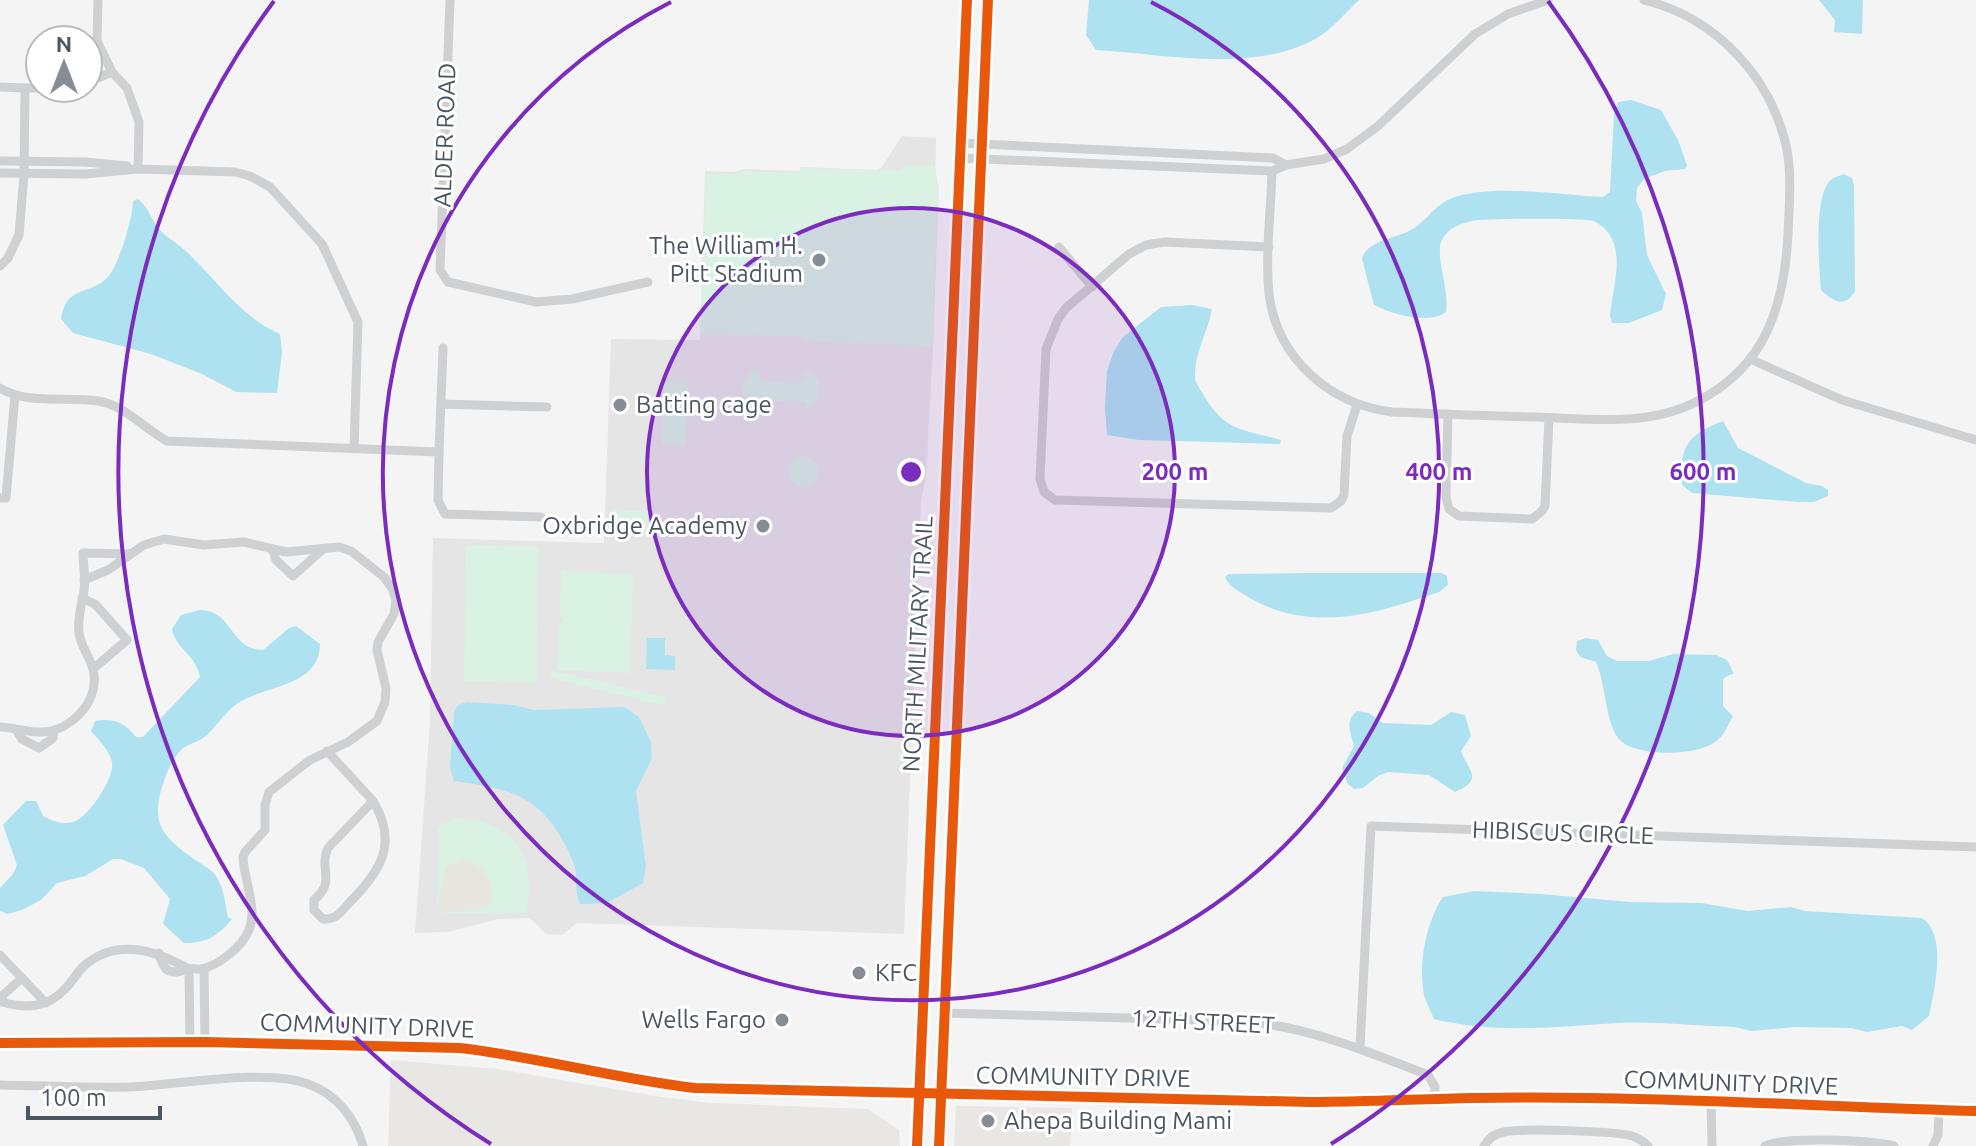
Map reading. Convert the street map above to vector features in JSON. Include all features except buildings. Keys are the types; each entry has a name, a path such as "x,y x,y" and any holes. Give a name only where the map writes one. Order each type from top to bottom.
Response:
{"main road":[{"name":"NORTH MILITARY TRAIL","path":"917,1146 967,0"},
{"name":"NORTH MILITARY TRAIL","path":"939,1146 988,0"},
{"path":"938,625 961,625"}],"street":[{"path":"98,0 97,41 112,72 127,88 139,122 138,169"},
{"name":"ALDER ROAD","path":"450,0 440,270 448,282 536,302 572,299 648,282"},
{"path":"961,143 982,152 1272,171 1286,165 1324,159 1347,149 1378,126 1475,34 1508,14 1548,0"},
{"path":"1272,171 1269,247 1273,315 1286,344 1313,378 1357,405 1392,412 1631,420 1669,413 1709,395 1750,359 1777,311 1786,271 1790,174 1782,130 1764,89 1736,53 1696,21 1644,0"},
{"path":"104,75 112,72"},
{"path":"0,87 24,88"},
{"path":"3,259 19,235 25,104"},
{"path":"960,158 982,152 1273,158 1286,165"},
{"path":"0,161 85,162 138,169 235,172 250,176 275,192 322,244 358,322 354,449"},
{"path":"0,173 85,174 138,169"},
{"path":"1269,247 1152,243 1135,250 1062,313 1046,349 1040,479 1048,496 1055,500 1331,508 1344,495 1347,436 1357,405"},
{"path":"1059,247 1092,287"},
{"path":"443,348 438,500 445,514 541,517"},
{"path":"1750,359 1842,400 1976,440"},
{"path":"0,388 15,395 99,401 120,408 167,441 439,452"},
{"path":"0,498 6,498 15,395"},
{"path":"441,404 547,407"},
{"path":"1448,414 1446,497 1449,509 1459,516 1512,519 1532,519 1545,506 1549,418"},
{"path":"84,580 108,570 144,545 164,539 204,545 244,542 273,551 322,550"},
{"path":"22,978 3,995 2,1002 20,1007 46,1003 63,991 84,966 105,953 129,948 159,953 162,966 179,973 204,969 235,948 248,932 252,910 243,857 265,830 265,805 269,792 291,772 361,735 381,715 386,688 378,642 396,607 389,583 351,551 332,546 322,550 293,576 276,560 273,551"},
{"path":"0,727 17,731 54,730 68,724 83,710 92,691 93,669 79,633 83,553 132,554"},
{"path":"82,598 95,604 127,640 93,669"},
{"path":"17,731 22,739 39,748 53,738 54,730"},
{"path":"327,751 373,801 385,830 385,845 380,866 369,884 336,917 323,919 314,910 314,900 323,891 328,879 325,854 373,801"},
{"name":"HIBISCUS CIRCLE","path":"1360,1048 1371,826 1976,847"},
{"path":"0,955 46,1003"},
{"path":"189,969 190,1042"},
{"path":"204,969 205,1042"},
{"name":"12TH STREET","path":"944,1013 1259,1023 1311,1031 1428,1075 1435,1087 1434,1099"},
{"name":"COMMUNITY DRIVE","path":"0,1043 205,1042 460,1048 499,1052 640,1082 695,1088 1310,1102 1434,1099 1711,1101 1976,1111"},
{"path":"0,1085 131,1087 242,1078 288,1079 317,1087 339,1103 355,1124 363,1146"},
{"path":"1709,1145 1711,1101"},
{"path":"1933,1146 1938,1135 1939,1110"},
{"path":"1484,1146 1497,1133 1516,1131 1619,1134 1636,1137 1648,1146"},
{"path":"1765,1146 1787,1140 1872,1142 1894,1146"}],"shaded area":[{"name":"Oxbridge Academy","path":"902,136 936,138 935,178 939,186 926,477 921,501 904,934 577,923 562,935 546,934 530,918 498,919 448,932 415,933 430,721 433,538 604,543 611,339 700,340 705,171 799,171 801,167 877,170"},
{"path":"391,1060 497,1069 712,1103 868,1109 899,1130 900,1146 388,1146"},
{"path":"956,1106 1072,1108 1070,1146 954,1146"}],"green space":[{"name":"The William H. Pitt Stadium","path":"907,165 935,166 938,186 932,347 803,340 802,336 701,334 706,173 800,173 801,168 900,171"},
{"path":"759,369 761,381 803,382 805,372 812,374 819,382 817,402 806,409 804,402 758,400 751,405 744,395 743,384 749,375"},
{"path":"664,381 688,382 686,445 662,444"},
{"path":"803,456 813,461 818,471 813,481 803,486 793,481 788,471 793,461"},
{"path":"612,510 648,511 647,533 611,532"},
{"path":"466,545 539,547 537,683 464,681"},
{"path":"561,571 633,574 630,673 558,670 559,624 563,620 560,616"},
{"path":"551,670 667,698 665,706 551,678"},
{"path":"455,819 476,820 493,826 518,845 528,875 526,913 443,913 437,902 438,826"}],"sand":[{"path":"463,859 484,872 493,895 485,909 444,912 438,901 446,867"}],"water":[{"path":"1089,0 1359,0 1323,34 1292,49 1265,56 1209,59 1096,50 1086,35"},
{"path":"1819,0 1863,0 1862,34 1834,32 1835,20"},
{"path":"1631,100 1661,110 1678,140 1687,165 1685,169 1665,171 1644,179 1637,188 1636,201 1642,213 1647,255 1666,294 1662,310 1629,323 1612,323 1610,316 1617,258 1611,237 1594,221 1554,219 1479,220 1451,230 1440,246 1447,303 1446,312 1439,316 1410,317 1374,305 1362,259 1364,253 1380,242 1413,229 1450,199 1466,194 1504,191 1603,197 1610,192 1614,114 1618,102"},
{"path":"1844,174 1852,178 1854,185 1855,291 1847,300 1839,301 1821,290 1818,235 1821,205 1828,183"},
{"path":"138,199 159,229 188,253 242,309 280,334 282,352 277,393 236,392 202,374 151,354 73,333 61,319 69,300 104,281 110,274 125,239 133,201"},
{"path":"1192,305 1212,309 1195,368 1196,381 1203,394 1227,422 1245,431 1281,440 1280,444 1139,440 1107,435 1107,371 1123,337 1161,307"},
{"path":"1723,421 1738,448 1806,483 1822,486 1828,490 1828,496 1814,502 1799,502 1692,493 1682,485 1684,452 1693,437"},
{"path":"1441,573 1447,576 1448,585 1439,592 1367,613 1320,617 1296,615 1272,608 1238,591 1225,577 1229,574"},
{"path":"200,610 219,616 244,644 252,648 263,650 289,628 296,626 320,644 318,658 301,677 238,703 208,734 182,749 172,762 162,787 158,812 163,830 176,846 216,876 223,890 228,917 232,919 211,937 184,943 163,924 170,899 144,868 121,859 113,859 85,876 57,883 41,900 22,910 8,914 0,911 0,888 17,865 3,825 26,801 36,801 43,816 58,822 73,822 86,813 105,787 112,769 109,753 91,731 95,721 118,722 136,737 143,737 200,677 195,663 177,642 172,629 181,615"},
{"path":"647,638 665,638 665,655 675,656 675,670 646,669"},
{"path":"1586,638 1598,640 1607,656 1617,661 1649,661 1673,654 1716,655 1727,660 1734,674 1723,679 1723,706 1733,716 1723,734 1706,747 1678,752 1648,751 1623,743 1612,726 1596,662 1580,657 1576,650 1577,641"},
{"path":"467,702 513,705 534,710 624,707 639,717 651,742 652,758 636,791 646,867 643,883 607,903 580,904 570,855 559,834 538,809 514,794 454,781 450,768 454,712 458,705"},
{"path":"1357,711 1369,713 1383,723 1431,725 1451,712 1465,715 1471,736 1461,751 1472,774 1470,783 1455,792 1429,775 1388,772 1363,788 1354,789 1348,784 1342,768 1354,746 1350,723"},
{"path":"1474,891 1630,902 1701,903 1748,911 1791,907 1805,911 1922,918 1930,926 1937,950 1929,1016 1912,1030 1902,1026 1867,1032 1851,1028 1796,1027 1751,1031 1735,1027 1647,1023 1502,1028 1434,1019 1422,983 1428,931 1443,897"}],"cycle path":[{"path":"917,1146 967,0"},
{"path":"939,1146 988,0"},
{"path":"0,1043 205,1042 460,1048 695,1088 1310,1102 1599,1098 1976,1111"}],"place":[{"name":"The William H. Pitt Stadium","path":"819,260"},
{"name":"Batting cage","path":"620,405"},
{"name":"Oxbridge Academy","path":"763,526"},
{"name":"KFC","path":"859,973"},
{"name":"Wells Fargo","path":"782,1020"},
{"name":"Ahepa Building Mami","path":"988,1121"}]}
